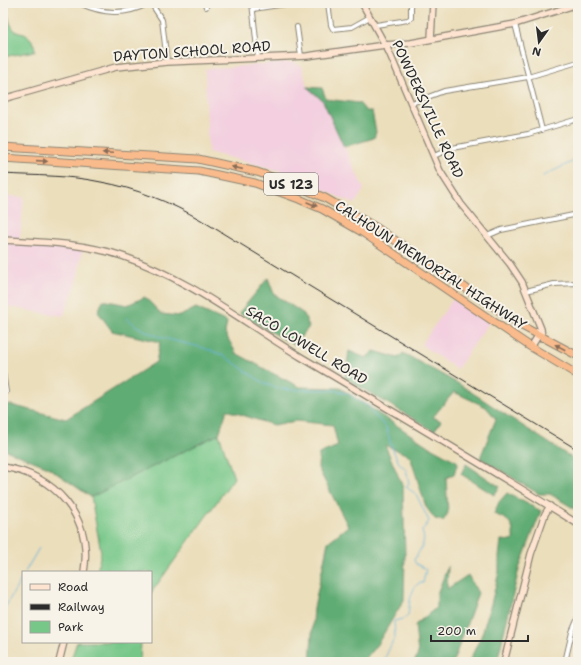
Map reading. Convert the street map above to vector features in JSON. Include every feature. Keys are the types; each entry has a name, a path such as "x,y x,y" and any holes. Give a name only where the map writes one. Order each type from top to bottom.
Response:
{"highway":[{"name":"CALHOUN MEMORIAL HIGHWAY","path":"3,147 198,159 257,172 325,198 384,233 540,337 578,356"},
{"name":"CALHOUN MEMORIAL HIGHWAY","path":"3,158 180,169 211,173 255,183 322,209 377,242 531,347 578,376"},
{"path":"180,169 181,158"},
{"path":"255,183 257,172"},
{"path":"377,242 384,233"},
{"path":"476,309 483,299"},
{"path":"485,315 496,319 503,313"},
{"path":"504,328 510,322 520,324"}],"street":[{"path":"79,3 120,13 138,9 150,3 162,20 166,62"},
{"path":"252,3 258,58"},
{"path":"252,9 292,3"},
{"path":"328,3 331,25 333,29 352,27 370,17"},
{"name":"POWDERSVILLE ROAD","path":"362,3 376,25 386,45 440,171 454,193 510,264 526,291 538,323 540,337"},
{"path":"376,25 408,20 411,18 411,3"},
{"path":"431,39 433,3"},
{"name":"DAYTON SCHOOL ROAD","path":"3,99 103,70 142,63 323,54 431,39 515,24 578,4"},
{"path":"515,24 542,130"},
{"path":"297,27 301,56"},
{"path":"412,103 444,91 528,77 578,62"},
{"path":"434,156 461,145 542,130 578,119"},
{"path":"487,236 501,230 578,214"},
{"name":"SACO LOWELL ROAD","path":"3,240 85,247 120,255 154,268 192,288 300,356 578,524"},
{"path":"526,291 554,284 578,282"},
{"path":"531,347 540,337"},
{"path":"3,372 6,392"},
{"path":"4,467 26,472 37,477 58,492 68,504 78,522 83,538 84,571"},
{"path":"504,662 531,554 545,514 550,506"},
{"path":"565,662 572,632 578,618"},
{"path":"59,662 64,643"}],"shaded area":[{"path":"293,62 302,66 307,87 323,101 364,189 355,204 278,170 208,152 205,69"},
{"path":"3,196 24,197 19,244 83,247 76,285 63,316 3,306"},
{"path":"453,299 489,323 457,369 421,345"}],"green space":[{"path":"3,4 7,11 10,23 14,29 30,38 34,44 35,51 3,57"},
{"path":"307,87 322,88 326,99 359,103 366,111 372,111 376,132 374,138 344,147 323,101"},
{"path":"268,278 274,294 304,314 309,327 294,345 239,313"},
{"path":"145,297 161,314 180,316 196,308 227,322 225,333 236,353 300,387 340,388 425,444 458,462 454,474 446,478 448,513 443,521 435,519 426,507 410,456 385,445 403,487 405,554 404,600 378,643 363,662 310,662 314,608 328,542 348,526 318,468 319,454 338,446 333,425 296,421 273,425 227,410 219,434 91,497 46,466 3,449 3,403 66,419 156,362 160,342 112,331 98,312 103,300 127,305"},
{"path":"349,351 366,358 374,351 398,358 403,353 459,384 578,462 578,511 550,494 539,494 480,458 496,419 486,407 454,392 433,417 441,421 434,431 345,378"},
{"path":"219,434 234,478 152,592 152,571 97,571 101,552 91,497"},
{"path":"466,464 500,487 494,495 461,474"},
{"path":"507,493 541,511 519,569 497,662 469,662 482,634 491,604 499,572 501,540 513,541 513,530 510,523 504,518 494,514 499,502"},
{"path":"448,566 447,589 468,575 478,593 453,662 414,662 418,654 415,625 437,607 437,594"},
{"path":"77,643 141,643 140,662 70,662"}],"waterway":[{"path":"543,176 578,159"},
{"path":"127,318 147,332 170,340 206,349 224,356 257,379 271,386 290,390 328,390 346,393 369,406 373,414 386,427 392,448 399,463 406,469 409,483 406,487 416,494 429,521 422,531 424,539 423,543 414,560 416,564 426,569 423,583 419,583 414,589 410,598 408,616 394,621 395,636 385,658 385,662"},
{"path":"26,571 39,548"},
{"path":"3,611 22,578"}],"railway":[{"path":"3,174 64,177 101,182 152,196 177,207 201,220 578,450"}]}
